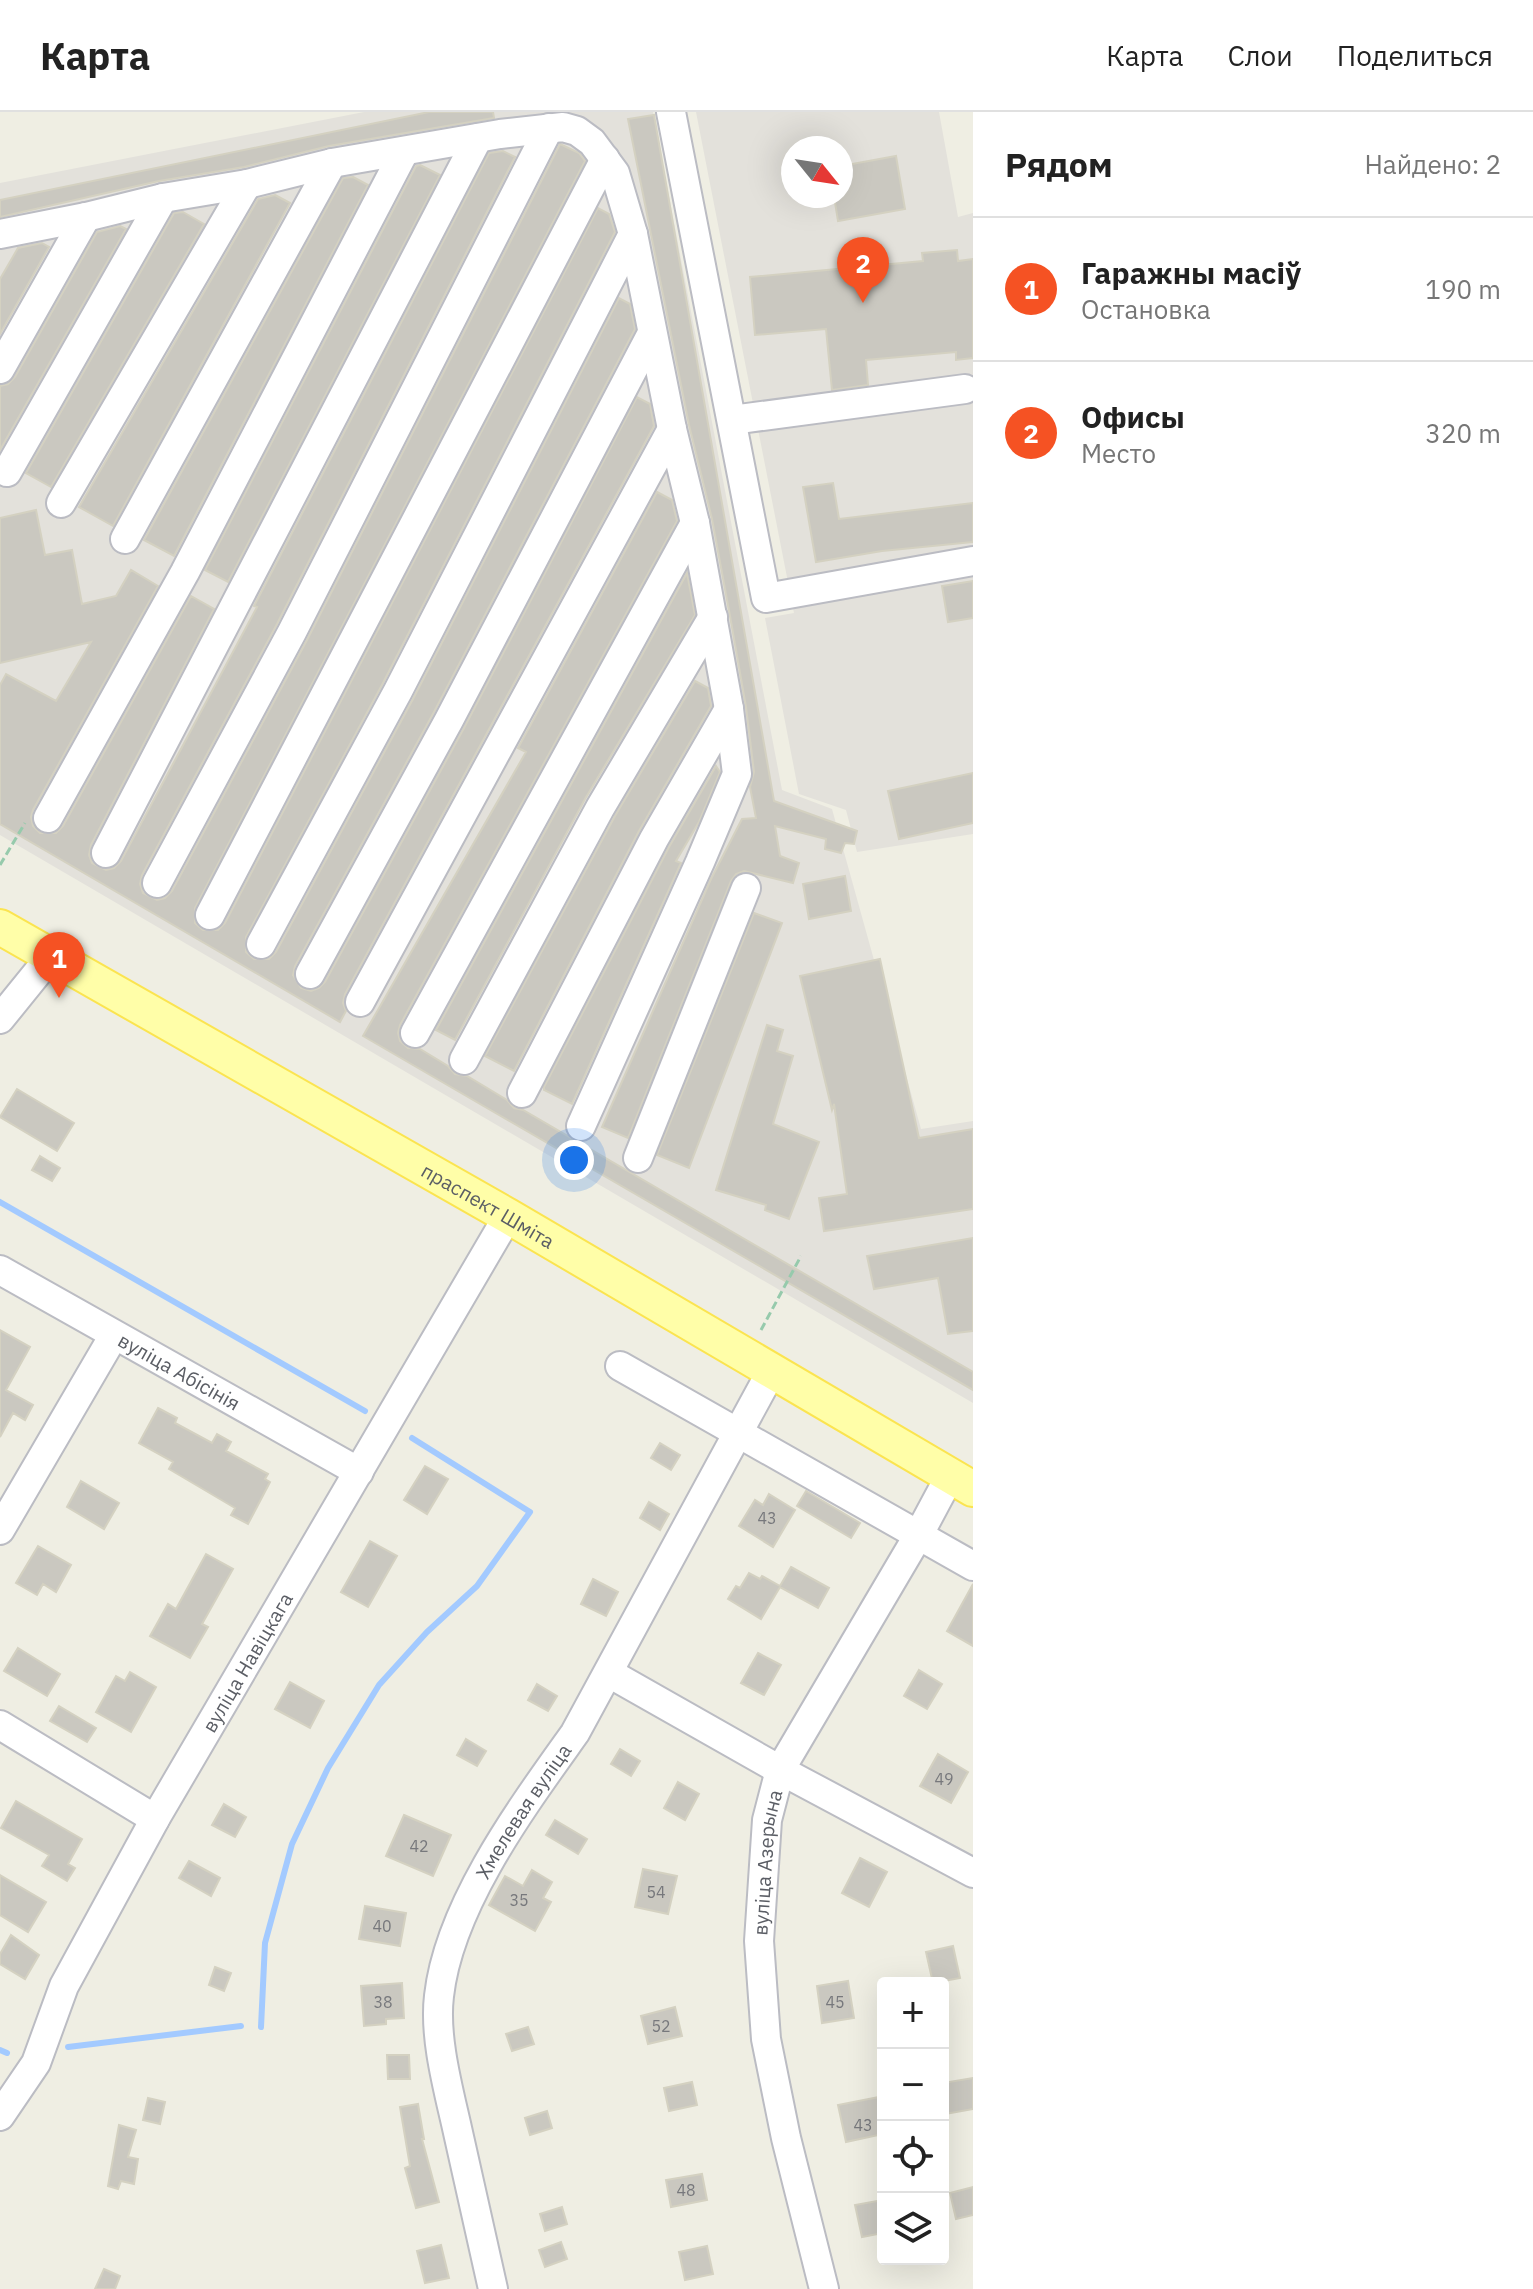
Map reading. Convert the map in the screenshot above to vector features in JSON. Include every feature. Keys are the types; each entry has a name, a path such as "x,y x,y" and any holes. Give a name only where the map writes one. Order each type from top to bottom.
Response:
{"main road":[{"name":"праспект Шміта","path":"0,927 508,1216 961,1482"}],"street":[{"path":"671,112 766,598 973,561"},
{"path":"4,241 163,198 247,184 332,163 549,128 563,127 577,131 592,142 615,173 633,234 651,335 695,523 729,709 737,774 581,1126"},
{"path":"157,883 292,632 549,128"},
{"path":"106,853 478,138"},
{"path":"37,819 185,572 404,152"},
{"path":"210,915 605,159"},
{"path":"125,539 332,163"},
{"path":"61,503 247,184"},
{"path":"7,472 163,198"},
{"path":"0,369 86,217"},
{"path":"261,944 398,691 633,234"},
{"path":"310,974 449,720 651,335"},
{"path":"732,420 965,389"},
{"path":"360,1002 672,429"},
{"path":"415,1033 695,523"},
{"path":"464,1060 600,808 713,617"},
{"path":"522,1093 654,839 729,709"},
{"path":"638,1158 746,888"},
{"path":"0,1019 51,956"},
{"name":"вуліца Навіцкага","path":"0,2116 36,2063 64,1986 155,1819 508,1216"},
{"name":"вуліца Абісінія","path":"0,1270 359,1472"},
{"path":"0,1530 114,1335"},
{"path":"620,1366 973,1566"},
{"name":"Хмелевая вуліца","path":"493,2289 442,2062 438,1997 446,1961 471,1893 538,1785 575,1733 771,1372"},
{"name":"вуліца Азерына","path":"824,2289 786,2138 766,2039 759,1941 767,1820 780,1770 918,1536 961,1482"},
{"path":"609,1673 780,1770 973,1873"},
{"path":"0,1725 155,1819"}],"path":[{"path":"0,865 37,819"},
{"path":"761,1330 801,1256"}],"shaded area":[{"path":"364,112 653,112 782,790 832,809 921,1129 973,1121 973,1403 0,835 0,183"},
{"path":"696,112 939,112 958,217 973,213 973,834 857,852 846,810 799,794 765,618 794,613"}],"building":[{"path":"429,112 493,112 494,118 329,146 244,167 159,181 0,217 0,200"},
{"path":"654,115 774,801 857,831 854,844 845,843 841,853 825,849 826,839 775,826 780,856 799,863 793,883 744,871 736,874 628,1138 602,1127 711,879 742,819 756,818 750,787 754,772 746,707 730,616 628,119"},
{"path":"560,144 579,153 585,161 195,908 195,923 203,930 218,930 225,923 598,208 609,214 615,232 383,683 246,937 246,952 254,959 269,959 276,952 413,699 619,298 630,304 635,329 434,712 295,966 293,975 301,988 311,991 325,982 464,728 637,397 650,404 654,426 345,994 343,1003 346,1011 340,1022 0,824 0,685 6,674 56,701 91,642 0,663 0,518 36,510 45,555 72,550 82,604 116,596 131,570 158,586 33,810 33,826 40,833 56,833 63,826 191,596 214,609 91,845 89,855 92,863 106,870 114,868 121,861 257,607 254,606 489,153 503,151 515,157 277,624 142,875 140,884 143,893 157,900 165,898 172,891 307,640"},
{"path":"896,156 905,209 838,221 836,208 853,208 853,164"},
{"path":"416,166 440,175 228,582 205,570"},
{"path":"353,177 368,185 174,556 144,540 343,178"},
{"path":"275,195 290,203 113,526 79,507 258,199"},
{"path":"183,212 204,224 51,487 26,473 174,213"},
{"path":"120,226 126,229 0,450 0,386 8,384 15,377 97,232"},
{"path":"42,243 49,247 0,334 0,279 18,248"},
{"path":"957,250 958,261 973,259 973,358 956,360 956,352 866,360 868,385 832,390 826,329 755,335 750,277 923,261 922,253"},
{"path":"833,483 839,519 973,503 973,542 882,551 816,562 803,487"},
{"path":"657,492 672,500 677,521 400,1025 400,1041 408,1048 420,1049 448,1066 455,1074 467,1076 507,1100 514,1108 523,1110 973,1372 973,1390 363,1036 526,752 518,748"},
{"path":"687,573 695,615 585,799 455,1040 436,1030"},
{"path":"973,581 973,618 948,622 942,586"},
{"path":"695,681 708,688 711,706 639,831 514,1071 485,1056 615,816"},
{"path":"716,766 720,772 699,822 676,861 681,863 572,1104 544,1090 544,1087 669,847"},
{"path":"973,773 973,823 899,839 888,791"},
{"path":"845,876 851,911 809,919 803,884"},
{"path":"754,913 782,923 689,1168 657,1155"},
{"path":"880,959 919,1138 973,1129 973,1209 824,1231 819,1198 847,1194 834,1104 832,1110 800,976"},
{"path":"767,1025 783,1030 777,1051 793,1056 773,1124 819,1142 789,1219 765,1210 766,1205 716,1190"},
{"path":"17,1089 74,1123 57,1151 0,1117"},
{"path":"40,1156 60,1168 52,1181 32,1170"},
{"path":"973,1238 973,1331 948,1334 938,1278 874,1289 867,1256"},
{"path":"0,1330 30,1347 6,1390 33,1405 25,1420 13,1413 0,1437"},
{"path":"158,1408 177,1418 175,1423 212,1443 217,1434 231,1442 226,1451 268,1474 265,1479 270,1482 248,1524 231,1515 235,1508 169,1469 173,1462 139,1443"},
{"path":"660,1443 680,1455 671,1470 651,1458"},
{"path":"425,1466 448,1479 427,1514 404,1500"},
{"path":"81,1481 119,1503 104,1529 67,1507"},
{"path":"806,1491 860,1523 851,1538 797,1506"},
{"path":"769,1494 795,1510 773,1547 739,1526 755,1500 763,1505"},
{"path":"649,1502 669,1514 660,1530 640,1518"},
{"path":"370,1541 397,1556 368,1607 341,1592"},
{"path":"38,1546 71,1565 56,1592 43,1584 37,1595 16,1583"},
{"path":"206,1554 233,1569 202,1624 208,1627 190,1658 150,1636 168,1604 176,1609"},
{"path":"791,1567 829,1588 818,1608 780,1587 761,1619 728,1599 736,1586 740,1588 749,1573 780,1586"},
{"path":"593,1579 618,1592 606,1616 581,1604"},
{"path":"973,1584 973,1646 947,1631"},
{"path":"18,1648 60,1674 47,1696 4,1671"},
{"path":"758,1653 781,1665 764,1695 741,1683"},
{"path":"919,1670 942,1684 927,1709 904,1696"},
{"path":"130,1672 156,1687 131,1732 96,1712 116,1676 125,1681"},
{"path":"290,1682 324,1701 310,1728 275,1709"},
{"path":"537,1684 557,1696 548,1711 528,1700"},
{"path":"59,1706 96,1728 87,1742 50,1721"},
{"path":"466,1739 486,1751 477,1766 457,1755"},
{"path":"620,1749 640,1761 631,1776 611,1764"},
{"path":"938,1754 968,1772 951,1803 920,1786"},
{"path":"678,1782 699,1794 685,1820 664,1808"},
{"path":"16,1801 82,1839 68,1864 75,1868 67,1881 42,1866 49,1855 1,1828"},
{"path":"224,1804 246,1817 235,1837 212,1825"},
{"path":"404,1815 451,1835 433,1876 386,1856"},
{"path":"555,1820 587,1839 578,1854 546,1835"},
{"path":"860,1858 887,1872 869,1907 842,1893"},
{"path":"189,1861 220,1878 211,1896 179,1878"},
{"path":"643,1869 677,1876 668,1914 635,1907"},
{"path":"532,1870 552,1882 543,1898 551,1902 535,1931 489,1905 505,1876 523,1886"},
{"path":"0,1875 46,1902 28,1932 0,1915"},
{"path":"365,1906 406,1913 400,1946 359,1939"},
{"path":"11,1935 39,1955 25,1979 0,1964 0,1954"},
{"path":"953,1946 960,1978 949,1980 949,1977 932,1977 926,1952"},
{"path":"215,1967 231,1973 224,1991 209,1985"},
{"path":"848,1981 854,2018 822,2023 817,1986"},
{"path":"402,1983 404,2018 386,2019 386,2024 364,2026 361,1986"},
{"path":"675,2007 682,2036 648,2044 641,2016"},
{"path":"528,2027 534,2044 512,2051 506,2034"},
{"path":"387,2055 409,2055 410,2079 388,2079"},
{"path":"973,2078 973,2109 949,2113 949,2082"},
{"path":"692,2082 697,2105 669,2111 664,2088"},
{"path":"877,2097 877,2135 846,2142 838,2105"},
{"path":"148,2098 165,2102 160,2124 143,2120"},
{"path":"418,2104 422,2139 439,2202 416,2208 405,2168 410,2166 400,2107"},
{"path":"547,2111 552,2128 530,2135 525,2118"},
{"path":"119,2125 136,2130 128,2157 138,2159 134,2184 121,2181 118,2189 108,2186"},
{"path":"702,2174 707,2200 671,2207 666,2180"},
{"path":"973,2187 973,2215 956,2219 950,2193"},
{"path":"877,2201 877,2234 862,2237 855,2205"},
{"path":"562,2207 567,2224 545,2231 540,2214"},
{"path":"561,2242 567,2259 545,2267 539,2250"},
{"path":"441,2245 449,2278 425,2283 417,2251"},
{"path":"707,2246 713,2274 685,2280 679,2252"},
{"path":"104,2269 120,2276 115,2289 95,2289"}],"waterway":[{"path":"0,1202 365,1411"},
{"path":"261,2027 265,1943 292,1844 328,1768 379,1685 427,1632 477,1586 530,1512 412,1438"},
{"path":"68,2047 241,2026"},
{"path":"0,2050 7,2053"}],"place":[{"name":"Офисы","path":"863,303"},
{"name":"Гаражны масіў","path":"59,998"}]}
